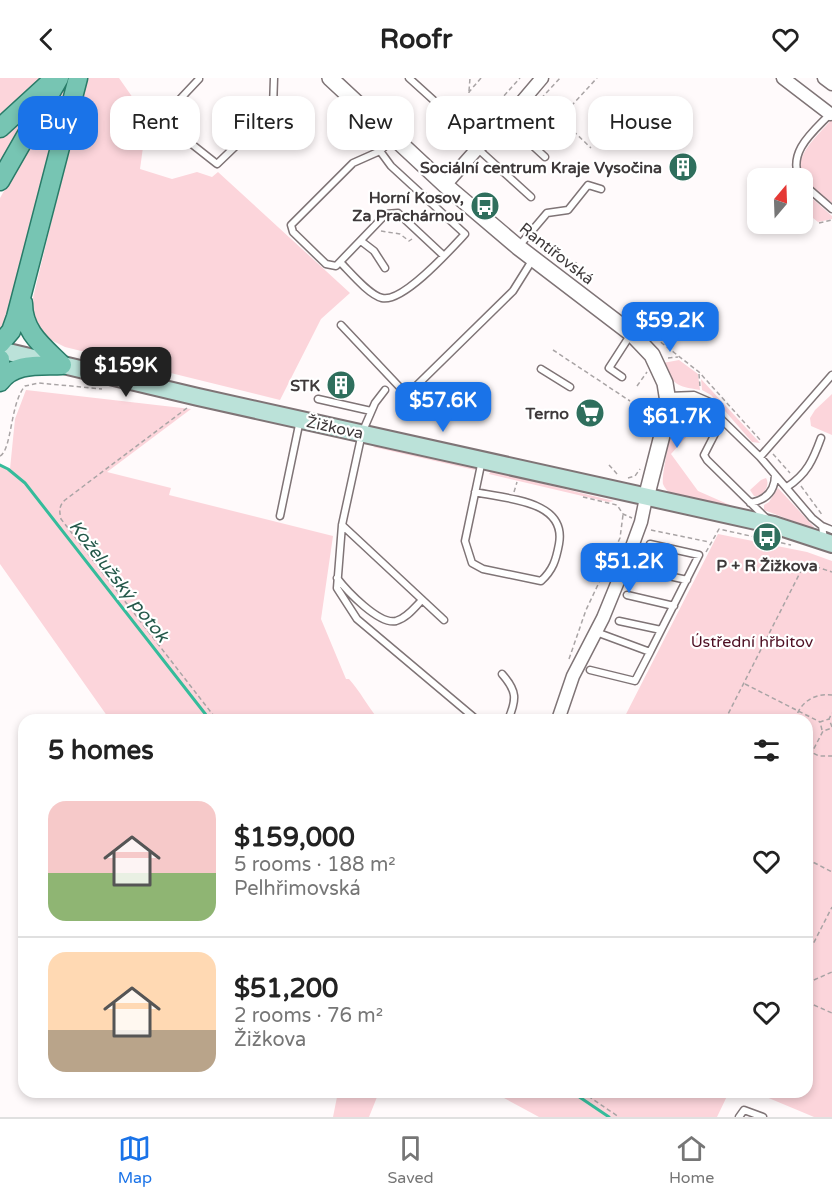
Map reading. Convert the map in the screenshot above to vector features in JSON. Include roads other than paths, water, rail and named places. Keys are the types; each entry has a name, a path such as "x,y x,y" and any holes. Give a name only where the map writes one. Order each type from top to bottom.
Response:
{"main road":[{"path":"0,128 53,78"},
{"path":"0,181 59,78"},
{"path":"0,344 14,324 78,78"},
{"path":"23,290 23,311 27,327 62,365"},
{"name":"Žižkova","path":"0,350 194,401 362,433 646,498 828,535"},
{"path":"0,359 0,368"},
{"path":"0,382 8,373 21,367 62,365"}],"street":[{"name":"Rantířovská","path":"330,78 346,96"},
{"path":"526,96 542,78"},
{"path":"783,78 831,112"},
{"path":"824,78 832,84"},
{"name":"Rantířovská","path":"408,150 518,247 537,254 644,344 657,362 668,396 668,417 646,498"},
{"path":"445,185 476,150"},
{"path":"560,714 573,676 646,526 646,498"}],"lane":[{"path":"273,96 274,78"},
{"path":"410,78 429,96"},
{"path":"199,79 165,114 179,134 218,164 232,150"},
{"path":"796,168 798,152 831,112"},
{"path":"484,150 531,197"},
{"path":"538,150 545,157"},
{"path":"340,262 372,293 382,298 389,298 402,293 444,256 465,234 392,166 380,151 353,163 291,225 293,232 326,264 336,266 386,214 398,213 444,256"},
{"path":"518,247 547,213 568,210 588,185 601,189"},
{"path":"813,193 832,209"},
{"path":"361,240 374,251 385,268"},
{"path":"341,325 407,395 513,291 537,254"},
{"path":"622,376 609,368 632,334"},
{"path":"541,369 570,387"},
{"path":"760,457 832,375"},
{"path":"385,390 371,411 362,433 342,525 337,588 357,619 470,714"},
{"path":"668,396 684,394 701,397 710,402 722,420 760,457 828,535"},
{"path":"318,399 371,411"},
{"path":"280,516 300,420"},
{"path":"722,420 704,455 774,525"},
{"path":"787,487 810,466 820,438"},
{"path":"475,492 542,507 554,518 561,533 556,561 549,574 541,581 483,569 472,563 465,541 475,492 482,460"},
{"path":"750,503 761,501 767,496 775,484 775,475"},
{"path":"342,525 444,620"},
{"path":"590,670 635,681 699,555 650,544"},
{"path":"637,569 687,580"},
{"path":"336,578 377,616 386,620 395,621 404,617 422,600"},
{"path":"627,595 674,606"},
{"path":"619,621 661,630"},
{"path":"596,632 650,652"},
{"path":"502,674 513,686 514,699 510,714"},
{"path":"739,1117 744,1110 763,1117"}],"waterway":[{"name":"Koželužský potok","path":"0,465 25,483 205,714"},
{"name":"Koželužský potok","path":"581,1098 609,1117"}],"place":[{"name":"Sociální centrum Kraje Vysočina","path":"683,167"},
{"name":"Horní Kosov, Za Prachárnou","path":"485,206"},
{"name":"STK","path":"341,385"},
{"name":"Terno","path":"590,413"},
{"name":"P + R Žižkova","path":"767,537"}],"park label":[{"name":"Ústřední hřbitov","path":"752,641"}]}
